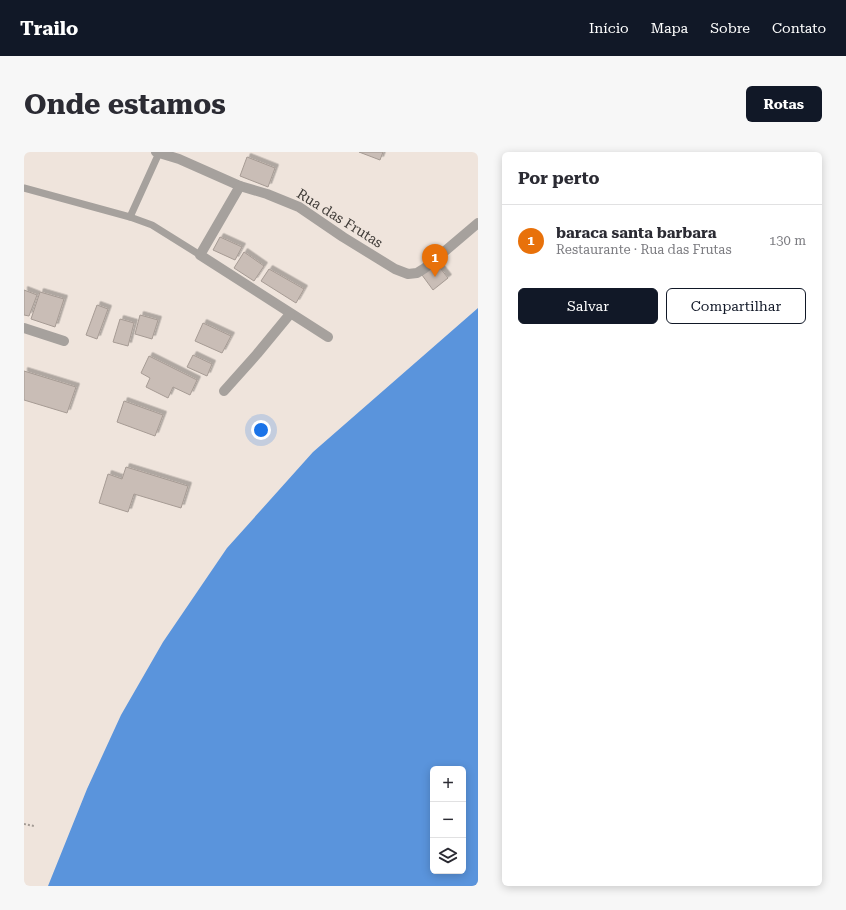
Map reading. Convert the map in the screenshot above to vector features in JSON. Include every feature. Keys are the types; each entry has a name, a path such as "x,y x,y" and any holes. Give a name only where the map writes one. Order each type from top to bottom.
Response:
{"street":[{"name":"Rua das Frutas","path":"157,152 179,159 240,186 267,194 299,207 343,237 395,269 408,274 417,273 425,268 478,223"},
{"path":"240,186 200,255 328,337"},
{"path":"224,391 290,314"},
{"path":"24,328 64,341"}],"lane":[{"path":"130,217 157,152"},
{"path":"24,188 130,217 152,226 200,255"}],"path":[{"path":"24,824 34,826"}],"water":[{"path":"478,308 478,886 48,886 87,789 121,715 163,642 227,548 313,452"}],"building":[{"path":"359,152 383,152 380,160"},
{"path":"247,157 275,168 268,187 240,176"},
{"path":"220,237 242,247 235,260 213,250"},
{"path":"244,252 264,266 254,281 234,268"},
{"path":"437,264 448,278 433,290 422,275"},
{"path":"269,269 304,289 296,303 261,281"},
{"path":"24,290 37,295 29,316 24,315"},
{"path":"40,292 64,299 55,327 31,319"},
{"path":"97,305 108,309 97,339 86,335"},
{"path":"140,315 158,320 152,339 135,334"},
{"path":"120,319 134,323 128,346 113,342"},
{"path":"203,323 231,336 222,353 195,341"},
{"path":"193,355 212,364 207,376 187,367"},
{"path":"149,356 197,380 190,395 173,387 168,398 146,387 150,378 141,373"},
{"path":"24,371 76,387 67,413 24,400"},
{"path":"124,401 163,415 155,436 117,422"},
{"path":"126,467 188,486 181,508 134,494 128,512 99,503 108,474 122,479"}],"place":[{"name":"baraca santa barbara","path":"435,277"}]}
